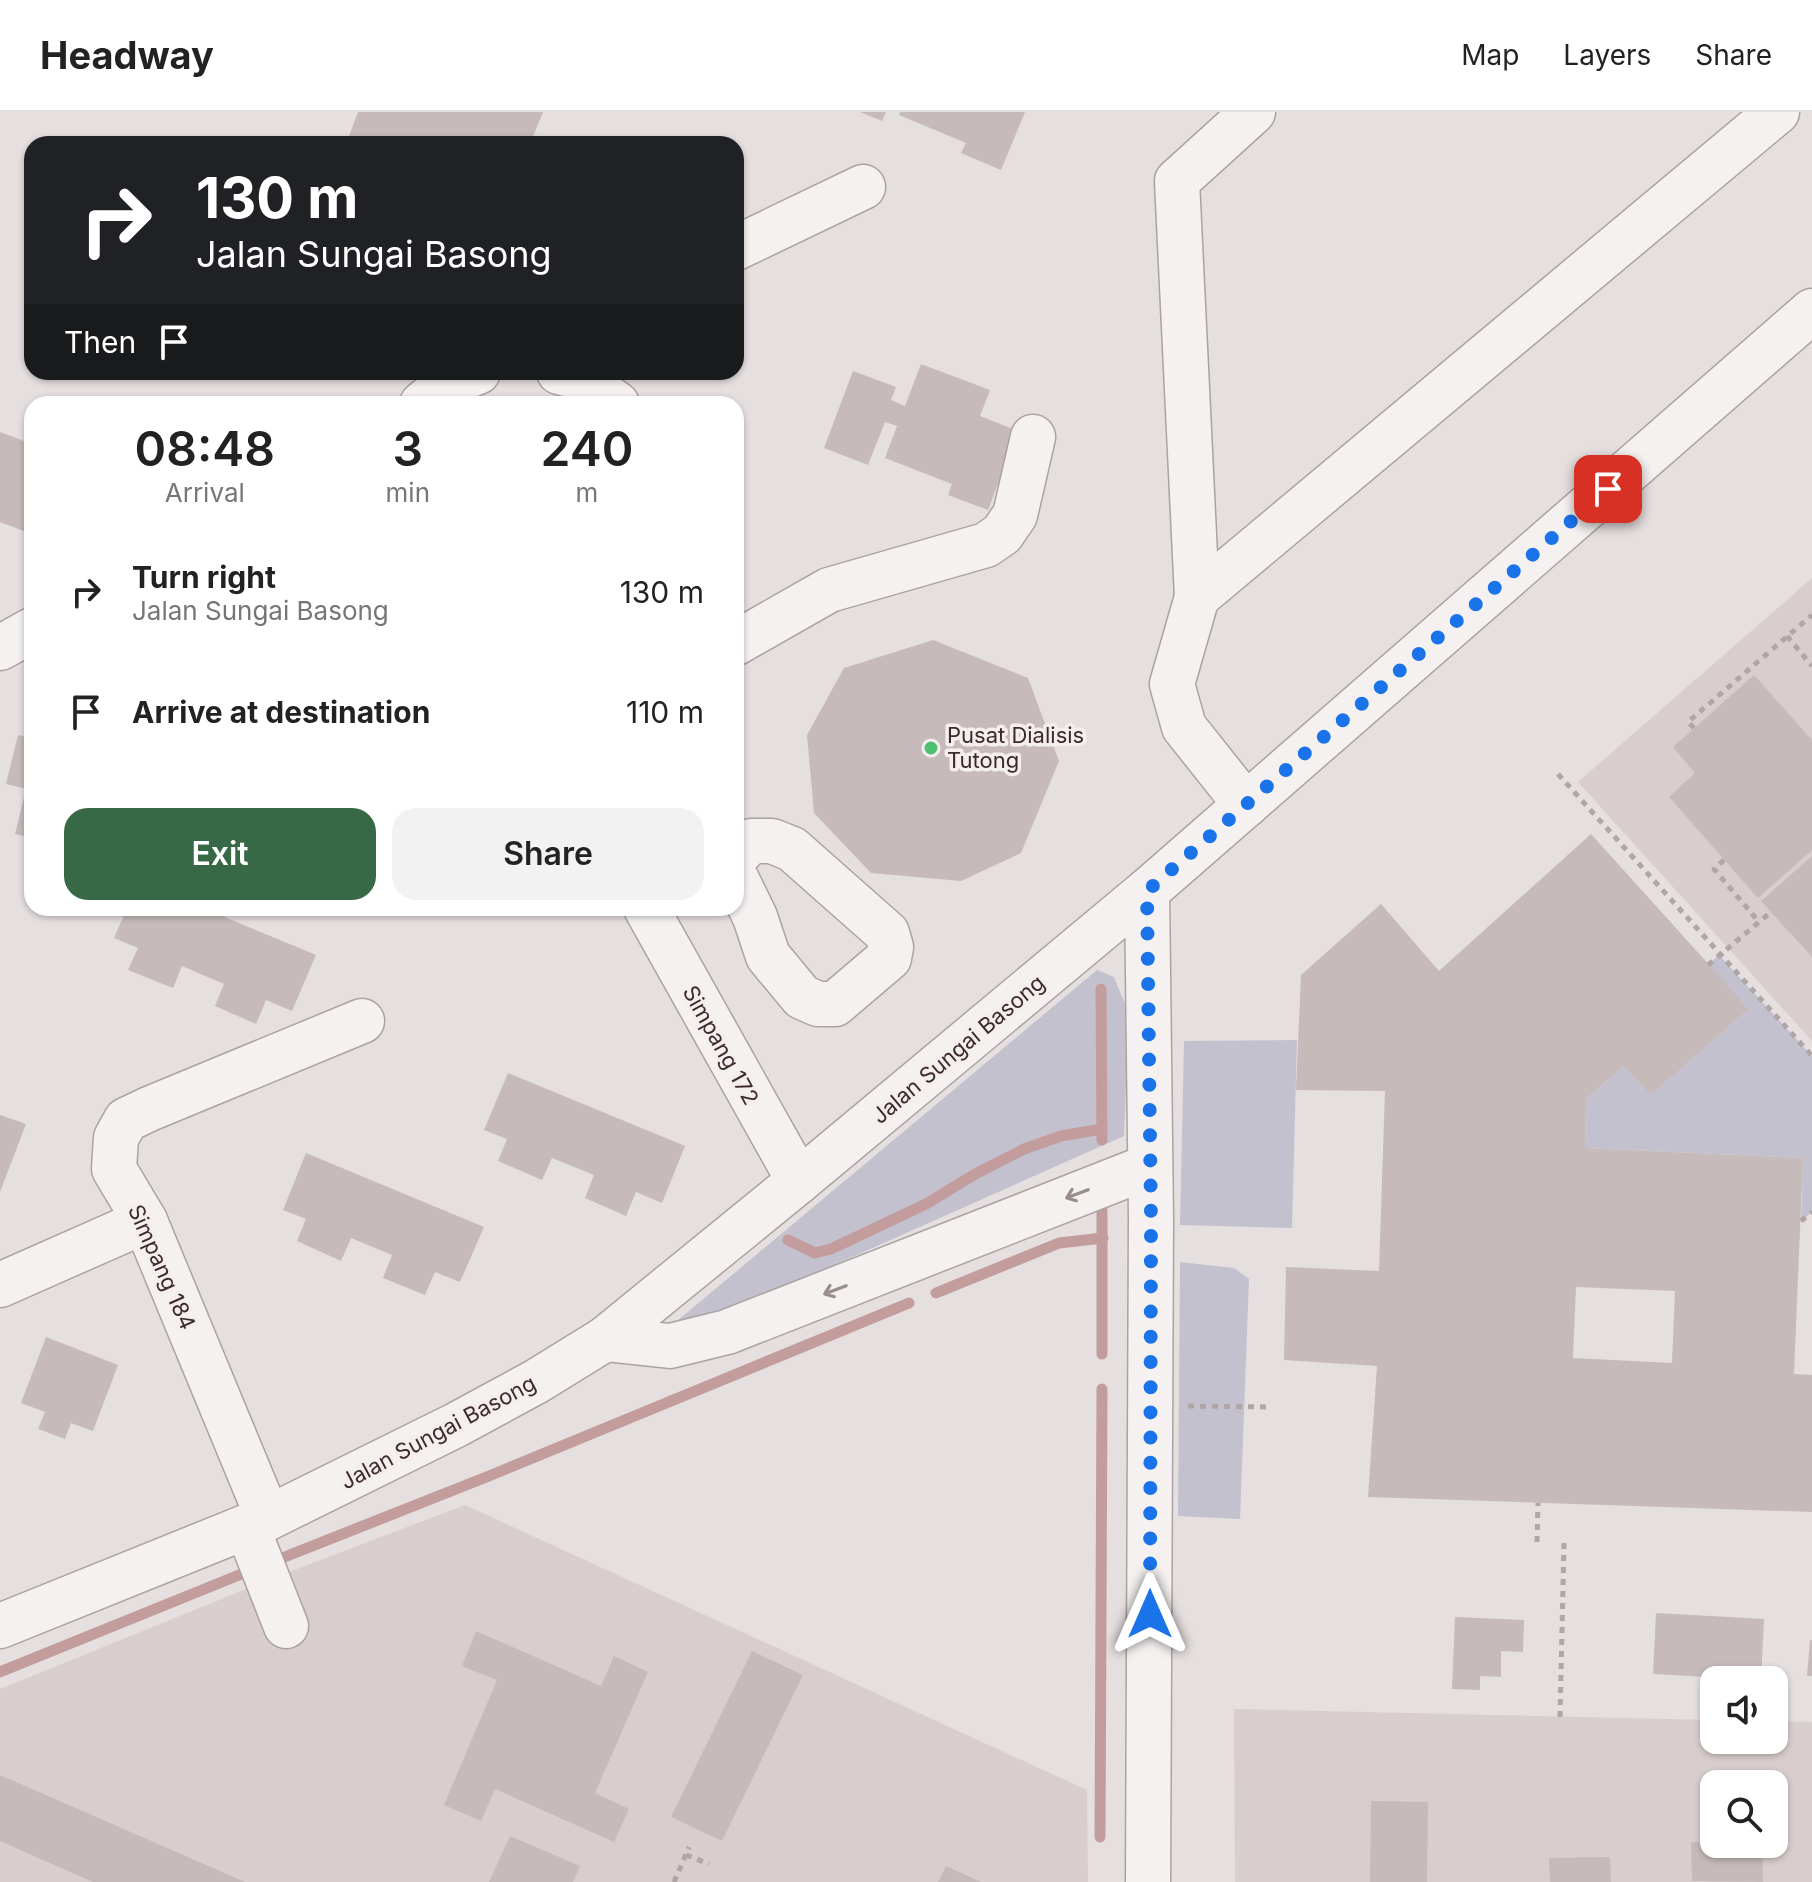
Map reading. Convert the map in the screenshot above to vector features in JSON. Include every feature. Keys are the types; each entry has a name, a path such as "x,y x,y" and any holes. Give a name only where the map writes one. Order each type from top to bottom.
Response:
{"street":[{"path":"1246,805 1184,727 1172,684 1197,597 1177,181 1253,112"},
{"path":"1197,597 1777,112"},
{"path":"744,244 863,187"},
{"name":"Jalan Sungai Basong","path":"0,1626 258,1522 456,1425 605,1339 1147,891 1812,311"},
{"path":"432,396 459,380"},
{"path":"583,380 606,396"},
{"path":"744,638 829,590 986,545 1002,534 1015,515 1033,437"},
{"path":"0,648 24,634"},
{"path":"744,848 751,841 772,841 792,849 887,933 891,947 889,958 835,1004 818,1004 802,997 768,956 744,894"},
{"path":"1147,891 1151,1406 1148,1882"},
{"name":"Simpang 172","path":"650,916 799,1181"},
{"name":"Simpang 184","path":"286,1626 258,1522 145,1221 114,1169 116,1138 126,1120 362,1021"},
{"path":"605,1339 670,1346 727,1332 1150,1166"},
{"path":"0,1285 145,1221"}],"path":[{"path":"1694,728 1688,722 1812,615"},
{"path":"1787,636 1812,666"},
{"path":"1558,774 1812,1056"},
{"path":"1724,860 1714,869 1759,922"},
{"path":"1708,965 1771,912"},
{"path":"1801,1221 1812,1212"},
{"path":"1151,1406 1271,1407"},
{"path":"1537,1542 1538,1503"},
{"path":"1560,1717 1564,1543"},
{"path":"674,1882 689,1847"},
{"path":"686,1855 709,1864"}],"shaded area":[{"path":"1812,578 1812,1041 1578,782"},
{"path":"1719,955 1812,1056 1812,1212 1801,1221 1803,1158 1585,1148 1586,1099 1624,1066 1652,1094 1749,1009 1708,965"},
{"path":"1097,970 1114,977 1129,1014 1124,1136 693,1328 671,1326"},
{"path":"1297,1040 1292,1228 1180,1225 1184,1041"},
{"path":"1180,1262 1234,1268 1249,1279 1240,1519 1178,1516"},
{"path":"465,1505 1087,1790 1088,1882 0,1882 0,1689 268,1580"},
{"path":"1234,1709 1700,1720 1700,1754 1788,1754 1788,1721 1812,1722 1812,1882 1235,1882"}],"building":[{"path":"358,112 543,112 533,136 349,136"},
{"path":"860,112 886,112 882,121"},
{"path":"900,112 1025,112 1001,170 961,153 966,143 899,115"},
{"path":"921,364 990,390 980,416 1018,431 988,510 948,495 952,484 885,458 897,426 885,422 868,465 824,448 853,371 896,387 891,400 905,406"},
{"path":"0,432 24,441 24,531 0,522"},
{"name":"Pusat Dialisis Tutong","path":"933,640 1028,678 1059,761 1021,853 961,881 871,873 814,813 807,735 844,668"},
{"path":"1754,675 1812,740 1812,850 1758,898 1669,797 1695,773 1673,747"},
{"path":"18,735 24,736 24,788 6,784"},
{"path":"24,797 24,836 15,834"},
{"path":"1591,834 1749,1009 1651,1095 1624,1066 1586,1099 1585,1148 1803,1158 1794,1374 1812,1375 1812,1512 1368,1497 1377,1366 1284,1360 1286,1267 1379,1271 1385,1091 1296,1090 1301,975 1381,904 1439,971","holes":["1576,1287 1675,1291 1672,1363 1573,1358"]},
{"path":"1812,856 1812,957 1761,901"},
{"path":"124,916 222,916 316,955 292,1011 266,1000 256,1024 215,1006 224,984 182,966 173,988 128,970 138,948 114,938"},
{"path":"508,1073 685,1146 662,1203 636,1192 626,1216 585,1198 594,1175 552,1158 542,1180 498,1161 507,1139 484,1130"},
{"path":"0,1115 26,1124 0,1192"},
{"path":"306,1153 484,1227 460,1282 435,1272 425,1295 383,1278 392,1255 351,1238 341,1261 297,1241 306,1219 283,1210"},
{"path":"46,1337 118,1365 93,1431 71,1423 65,1439 38,1429 45,1412 21,1403"},
{"path":"1656,1613 1764,1619 1762,1666 1700,1666 1700,1677 1653,1674"},
{"path":"1455,1617 1524,1620 1523,1652 1501,1651 1501,1677 1480,1676 1480,1690 1452,1689"},
{"path":"476,1631 601,1686 614,1656 648,1672 595,1793 629,1809 614,1842 495,1789 481,1821 444,1805 497,1680 462,1666"},
{"path":"1810,1640 1812,1676 1807,1676"},
{"path":"752,1651 803,1675 722,1841 671,1817"},
{"path":"0,1775 245,1882 93,1882 0,1841"},
{"path":"1371,1801 1428,1802 1427,1882 1370,1882"},
{"path":"510,1836 580,1866 573,1882 489,1882"},
{"path":"1691,1842 1700,1842 1700,1858 1762,1858 1763,1882 1692,1881"},
{"path":"1610,1857 1611,1882 1550,1882 1549,1858"},
{"path":"946,1866 981,1882 938,1882"}],"waterway":[{"path":"1101,989 1102,1140"},
{"path":"788,1240 815,1253 831,1249 926,1204 1024,1149 1061,1136 1102,1129"},
{"path":"1102,1210 1102,1354"},
{"path":"936,1293 1059,1243 1103,1238"},
{"path":"277,1560 909,1303"},
{"path":"1100,1837 1102,1389"},
{"path":"0,1672 244,1573"}],"place":[{"name":"Pusat Dialisis Tutong","path":"931,748"}],"route":[{"path":"1150,1614 1151,1219 1147,891 1608,489"}]}
